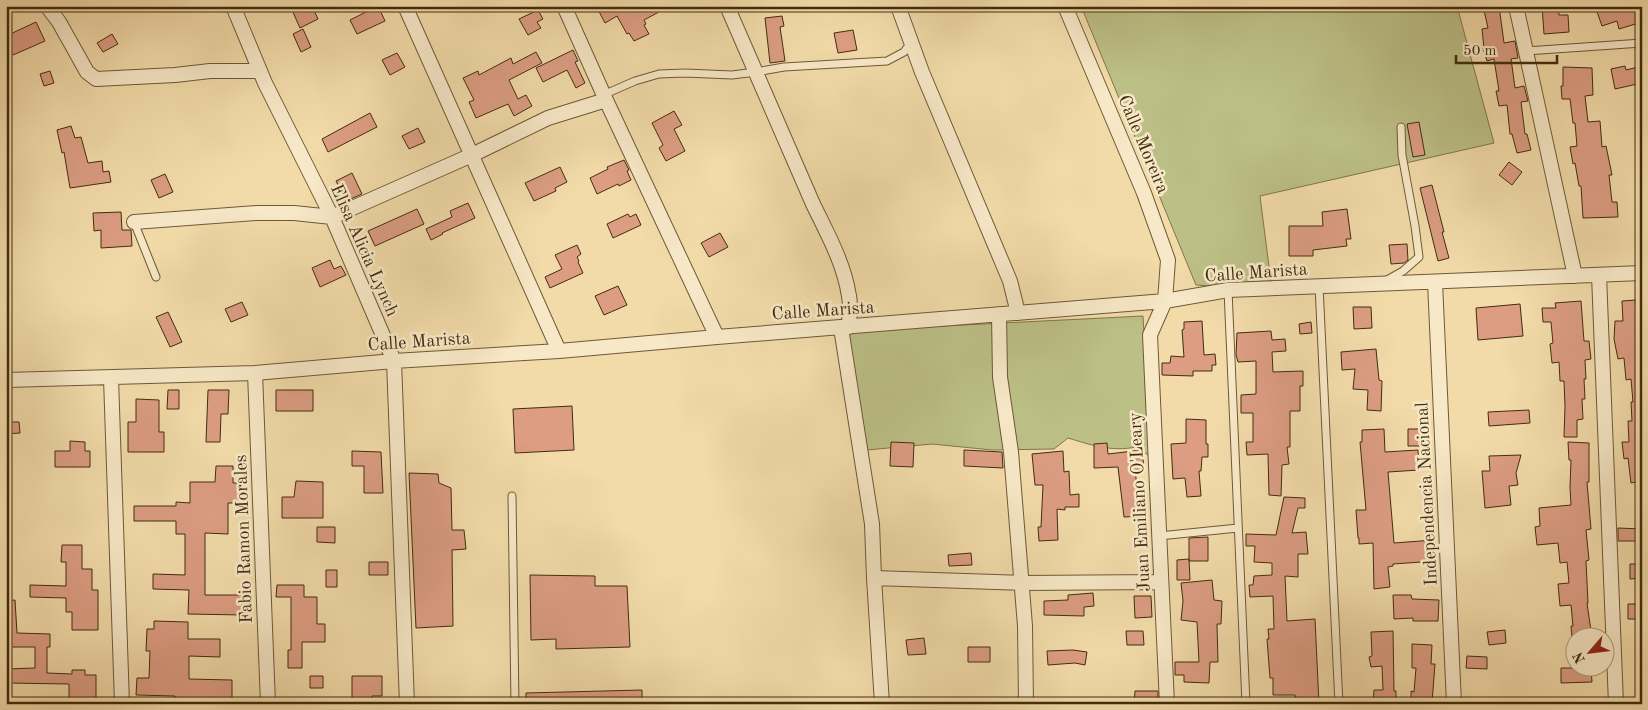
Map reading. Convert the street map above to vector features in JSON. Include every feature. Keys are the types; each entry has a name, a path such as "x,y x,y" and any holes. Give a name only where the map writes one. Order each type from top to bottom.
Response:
{"street":[{"path":"47,6 59,22 87,72 96,79 175,76 210,71 260,71"},
{"name":"Elisa Alicia Lynch","path":"233,6 260,71 332,217 394,361 407,704"},
{"path":"405,6 559,351"},
{"path":"564,6 604,97 717,337"},
{"path":"727,6 813,204 829,235 850,296 845,327 872,524 882,704"},
{"path":"898,6 1010,281 1018,313"},
{"name":"Calle Moreira","path":"1065,6 1144,193 1168,260 1165,301"},
{"path":"1516,6 1576,276"},
{"path":"134,222 257,213 294,213 332,217 472,155 548,118 604,97"},
{"name":"Calle Marista","path":"6,380 254,373 394,361 559,351 1165,301 1228,290 1642,273"},
{"path":"1599,275 1616,704"},
{"name":"Independencia Nacional","path":"1435,282 1454,704"},
{"name":"Juan Emiliano O'Leary","path":"1165,301 1150,335 1167,704"},
{"path":"1000,314 1000,377 1011,452 1022,583 1025,626 1026,704"},
{"name":"Fabio Ramon Morales","path":"254,373 268,704"},
{"path":"111,378 122,704"},
{"path":"874,578 1022,583 1161,582"}],"lane":[{"path":"604,97 635,81 659,74 732,75 784,67 887,61 904,52 912,42"},
{"path":"1526,51 1642,43"},
{"path":"1380,284 1403,271 1419,257 1402,155 1402,128"},
{"path":"134,222 156,277"},
{"path":"1319,286 1338,704"},
{"path":"1228,290 1246,704"},
{"path":"512,496 515,704"},
{"path":"1159,536 1238,528"}],"green space":[{"path":"1081,6 1457,6 1494,143 1260,196 1272,290 1196,285"},
{"path":"1143,316 1151,457 1136,447 1110,448 1068,438 1054,449 992,450 932,444 856,451 843,331"}],"building":[{"path":"301,6 312,6 318,19 300,28 292,10"},
{"path":"378,6 385,21 357,34 350,20"},
{"path":"596,6 670,6 644,20 646,24 644,25 649,34 634,41 629,33 627,34 617,16 605,23"},
{"path":"1483,6 1499,6 1504,43 1515,41 1518,58 1511,59 1515,88 1524,86 1528,101 1521,102 1525,134 1527,134 1531,150 1517,153 1512,134 1510,134 1507,105 1499,106 1496,91 1499,91 1494,59 1487,61 1483,48 1482,29 1488,28"},
{"path":"1542,6 1558,6 1559,15 1568,15 1569,32 1544,34"},
{"path":"1595,6 1642,6 1642,22 1619,29 1617,21 1602,26"},
{"path":"538,10 543,19 537,22 541,28 528,35 519,19"},
{"path":"782,16 784,26 780,27 785,61 770,63 765,18"},
{"path":"36,22 45,41 13,55 6,41 6,36"},
{"path":"303,29 311,47 301,52 293,34"},
{"path":"853,30 857,50 838,53 834,33"},
{"path":"112,34 118,44 103,52 97,43"},
{"path":"573,50 578,61 575,62 585,83 576,88 567,70 543,82 536,68"},
{"path":"536,52 542,63 509,80 518,99 526,95 532,106 514,116 508,104 476,118 469,102 474,100 463,78 478,71 479,75 511,58 513,64"},
{"path":"397,53 405,67 390,75 382,60"},
{"path":"1625,66 1626,70 1642,66 1642,83 1615,89 1611,69"},
{"path":"1563,67 1592,68 1593,95 1585,96 1588,122 1600,121 1602,147 1606,146 1612,175 1609,175 1612,202 1617,202 1618,217 1583,218 1581,186 1579,186 1570,147 1577,146 1575,123 1573,123 1570,99 1562,99"},
{"path":"50,71 54,83 44,86 40,74"},
{"path":"674,111 682,125 674,129 685,151 666,161 659,148 663,145 652,123"},
{"path":"370,113 377,127 328,152 322,139"},
{"path":"1419,122 1425,155 1413,157 1407,124"},
{"path":"71,126 75,138 81,137 88,163 102,161 103,172 109,171 111,182 70,188 64,152 62,153 57,130"},
{"path":"418,128 425,142 409,149 402,136"},
{"path":"624,160 631,180 597,194 590,178 608,169 607,167"},
{"path":"1509,162 1522,172 1512,185 1499,175"},
{"path":"560,167 567,182 555,188 556,191 534,201 525,183"},
{"path":"352,173 362,194 346,201 336,181"},
{"path":"165,174 173,192 159,198 151,180"},
{"path":"1432,185 1449,258 1438,261 1420,188"},
{"path":"468,203 475,218 431,240 426,229 452,217 450,211"},
{"path":"417,209 424,224 375,246 368,231"},
{"path":"1347,209 1351,239 1346,239 1347,246 1313,250 1313,256 1289,256 1289,226 1323,226 1322,212"},
{"path":"121,212 122,230 131,230 132,246 101,248 101,230 94,231 93,213"},
{"path":"628,214 630,217 636,214 641,225 613,238 607,224"},
{"path":"720,233 728,247 709,257 701,243"},
{"path":"1407,244 1408,260 1404,263 1391,264 1389,245"},
{"path":"577,245 581,254 577,257 578,262 583,273 550,288 545,277 562,269 555,255"},
{"path":"330,260 334,269 341,266 346,275 320,287 312,268"},
{"path":"618,286 627,305 604,315 595,296"},
{"path":"1636,300 1642,356 1642,481 1631,483 1628,458 1624,459 1622,442 1629,442 1628,421 1632,421 1631,379 1626,380 1624,358 1618,359 1614,339 1615,321 1623,321 1622,301"},
{"path":"1581,301 1584,341 1589,341 1591,359 1585,360 1585,399 1582,399 1583,419 1577,420 1577,437 1564,437 1564,381 1560,381 1559,362 1552,363 1550,344 1553,343 1551,322 1543,322 1542,308 1556,308 1555,303"},
{"path":"242,302 248,315 231,322 225,309"},
{"path":"1520,304 1523,336 1478,340 1476,308"},
{"path":"1353,307 1371,307 1372,328 1354,329"},
{"path":"168,312 182,342 170,347 156,317"},
{"path":"1202,321 1204,355 1215,354 1216,365 1212,365 1212,371 1193,371 1193,376 1162,375 1162,363 1170,363 1171,356 1184,357 1182,330 1184,329 1184,322"},
{"path":"1311,322 1312,333 1300,334 1299,324"},
{"path":"1271,331 1272,340 1285,339 1286,351 1272,352 1273,372 1303,371 1303,386 1300,386 1300,411 1290,411 1290,447 1287,447 1289,464 1282,465 1281,496 1269,495 1268,454 1247,455 1246,442 1253,442 1253,413 1241,413 1241,395 1256,394 1256,361 1238,362 1236,355 1237,333"},
{"path":"1376,349 1379,380 1382,381 1381,411 1367,410 1368,390 1353,389 1355,369 1342,370 1341,352"},
{"path":"168,390 179,390 179,409 167,409"},
{"path":"208,390 229,390 228,414 221,414 220,442 206,442"},
{"path":"276,390 313,390 313,411 276,411"},
{"path":"136,399 159,400 159,432 164,432 164,452 128,452 128,422 136,422"},
{"path":"572,406 574,450 515,453 513,409"},
{"path":"1529,410 1530,423 1489,426 1488,412"},
{"path":"1186,419 1206,420 1208,457 1202,457 1201,471 1199,471 1201,496 1187,497 1185,478 1173,479 1171,444 1186,443"},
{"path":"6,422 19,422 20,433 6,434"},
{"path":"1384,429 1385,452 1418,450 1419,470 1388,472 1394,543 1434,540 1436,561 1393,564 1393,566 1388,567 1390,587 1374,589 1373,543 1359,544 1358,538 1356,510 1366,510 1360,442 1362,442 1362,430"},
{"path":"1408,429 1425,429 1425,446 1408,446"},
{"path":"70,441 85,442 85,451 90,451 90,467 55,467 55,451 70,451"},
{"path":"891,442 914,443 913,467 890,466"},
{"path":"1568,442 1589,443 1589,482 1587,482 1591,529 1586,530 1589,560 1586,561 1587,603 1591,628 1571,628 1573,626 1571,605 1560,606 1558,584 1569,583 1567,562 1560,563 1558,543 1537,545 1535,527 1540,526 1539,508 1571,505 1571,460 1569,460"},
{"path":"1107,443 1108,454 1142,450 1144,469 1135,470 1139,503 1144,503 1145,516 1124,517 1118,467 1094,468 1094,444"},
{"path":"964,450 1002,452 1003,468 964,466"},
{"path":"352,451 381,452 383,493 364,493 364,466 352,466"},
{"path":"1063,451 1064,472 1069,471 1070,495 1079,494 1079,507 1065,507 1065,510 1057,509 1058,540 1039,541 1038,527 1041,527 1043,485 1035,485 1032,454"},
{"path":"1521,455 1516,473 1518,485 1509,486 1511,505 1485,508 1482,471 1490,471 1489,456"},
{"path":"216,466 233,466 233,483 240,483 240,503 228,503 228,534 205,533 205,595 243,595 243,615 188,614 189,590 153,589 153,574 185,575 185,534 176,534 176,521 134,521 134,506 176,506 176,502 190,503 190,482 215,482"},
{"path":"409,473 438,474 439,483 451,488 452,530 464,530 466,549 452,550 453,626 416,628"},
{"path":"296,481 323,482 323,518 282,518 282,497 294,497"},
{"path":"1284,497 1305,498 1305,508 1298,508 1292,533 1306,532 1308,554 1298,554 1298,577 1285,576 1287,621 1315,619 1319,704 1296,704 1295,695 1273,695 1273,678 1270,678 1267,639 1269,639 1268,629 1274,629 1273,596 1250,597 1249,585 1253,585 1254,576 1272,575 1272,563 1254,562 1255,546 1246,546 1246,534 1276,535"},
{"path":"317,527 335,527 335,543 317,542"},
{"path":"1618,528 1642,529 1642,541 1618,541"},
{"path":"1208,537 1208,561 1189,561 1189,538"},
{"path":"62,545 82,545 82,569 92,569 92,590 98,590 98,630 72,630 72,612 66,612 66,598 30,597 30,585 66,586 66,562 61,562"},
{"path":"971,553 972,565 949,566 948,555"},
{"path":"1189,559 1190,580 1177,580 1177,560"},
{"path":"369,562 388,562 388,575 369,575"},
{"path":"1630,564 1642,564 1642,578 1630,579"},
{"path":"326,570 337,570 337,587 326,587"},
{"path":"530,575 595,576 595,586 627,586 630,647 556,649 556,639 531,640"},
{"path":"1212,580 1214,600 1222,601 1221,624 1217,624 1218,662 1210,662 1209,683 1184,682 1184,675 1175,675 1175,662 1199,662 1197,622 1181,620 1183,601 1181,583"},
{"path":"277,585 304,585 304,597 317,597 317,624 325,624 325,642 302,642 302,668 288,668 288,650 291,650 291,597 276,597"},
{"path":"1093,593 1094,606 1084,607 1084,616 1044,615 1044,601 1068,600 1068,595"},
{"path":"1393,595 1411,595 1412,599 1439,600 1438,621 1413,621 1413,618 1394,619"},
{"path":"1134,596 1151,596 1152,617 1135,618"},
{"path":"15,600 17,633 50,634 50,647 47,647 47,673 72,674 72,670 85,670 85,675 96,675 96,704 69,704 69,684 6,683 6,669 35,668 35,647 6,647 6,601"},
{"path":"1628,604 1642,604 1642,619 1628,619"},
{"path":"154,621 188,622 188,639 220,639 220,657 189,656 189,679 232,680 232,704 174,704 175,696 136,695 137,678 149,678 150,651 146,651 147,629 154,629"},
{"path":"1505,630 1506,643 1489,645 1487,632"},
{"path":"1126,631 1143,631 1144,645 1127,645"},
{"path":"1393,631 1396,704 1373,704 1374,690 1383,690 1382,666 1371,667 1369,657 1372,656 1371,632"},
{"path":"924,638 926,654 908,655 906,640"},
{"path":"1412,644 1432,645 1431,664 1435,664 1432,703 1411,704 1411,691 1414,692 1416,668 1412,668"},
{"path":"968,647 990,647 990,662 968,662"},
{"path":"1073,650 1087,652 1085,665 1075,663 1048,665 1047,651"},
{"path":"1467,656 1487,657 1487,669 1466,668"},
{"path":"1561,668 1566,668 1566,678 1592,678 1592,682 1561,683"},
{"path":"310,676 323,676 323,688 310,688"},
{"path":"352,676 382,676 382,696 372,696 372,704 352,704"},
{"path":"642,690 642,704 526,704 526,693"},
{"path":"1135,691 1158,691 1158,704 1134,704"}]}
